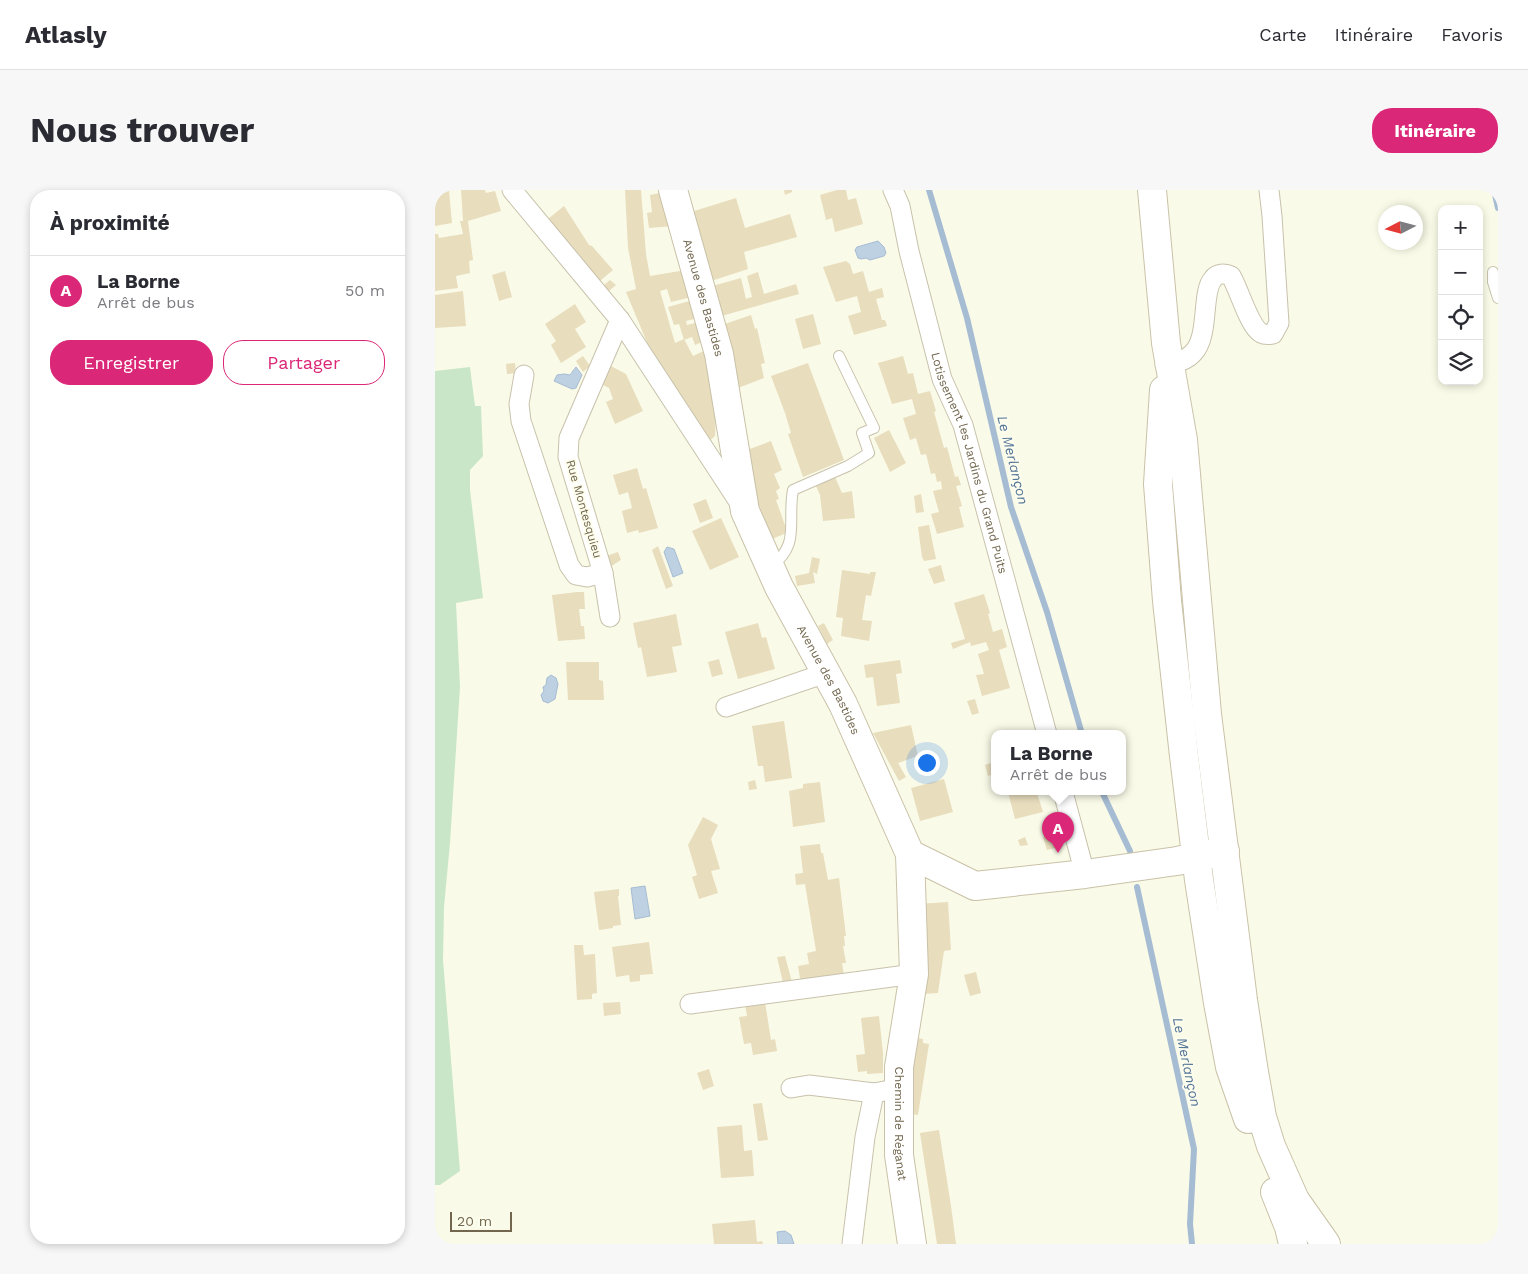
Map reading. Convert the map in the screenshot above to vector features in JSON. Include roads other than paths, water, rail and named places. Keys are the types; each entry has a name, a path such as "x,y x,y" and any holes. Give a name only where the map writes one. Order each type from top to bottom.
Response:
{"main road":[{"name":"Avenue des Bastides","path":"673,190 719,354 745,511 779,587 843,704 910,854"},
{"path":"1152,190 1167,357 1183,440 1207,714 1244,1009 1262,1117 1271,1146 1295,1200 1326,1244"},
{"path":"1167,357 1158,484 1167,601 1196,857 1218,1003 1231,1067 1262,1163 1289,1227 1293,1244"},
{"path":"910,854 975,886 1085,874 1225,852"},
{"name":"Chemin de Réganat","path":"910,854 914,974 899,1067 887,1091 899,1155 912,1244"}],"street":[{"path":"512,190 620,320 745,511"},
{"name":"Lotissement les Jardins du Grand Puits","path":"893,190 900,206 909,251 942,379 963,425 1046,730"},
{"path":"1167,357 1185,360 1194,353 1202,333 1209,289 1212,279 1217,275 1225,274 1231,276 1253,325 1259,332 1266,335 1273,334 1276,330 1279,323 1269,190"},
{"name":"Rue Montesquieu","path":"610,617 603,573 568,457 569,438 620,320"},
{"path":"524,375 519,404 521,421 569,565 576,575 587,577 603,573"},
{"path":"726,708 826,673"},
{"path":"1064,795 1085,874"},
{"path":"690,1004 914,974"},
{"path":"791,1088 809,1085 887,1091 865,1137 852,1244"}],"lane":[{"path":"1493,272 1493,282 1498,298"},
{"path":"771,566 783,558 791,542 791,500 793,490 848,466 869,453 862,433 874,428 839,356"}],"water":[{"path":"878,241 884,247 886,253 884,256 870,260 858,258 855,250 857,247"},
{"path":"576,367 582,375 576,388 572,389 554,381 557,375 570,375"},
{"path":"667,547 674,549 683,573 673,577 664,552"},
{"path":"551,675 556,678 558,684 555,699 548,703 543,701 541,695 547,678"},
{"path":"645,886 650,916 635,919 631,888"},
{"path":"785,1231 791,1235 794,1244 778,1244 777,1232"}],"waterway":[{"name":"Le Merlançon","path":"929,190 967,318 1011,507 1047,612 1081,730"},
{"path":"1494,190 1498,208"},
{"name":"Le Merlançon","path":"1103,795 1130,851"},
{"name":"Le Merlançon","path":"1137,887 1194,1149 1190,1224 1192,1244"}],"place":[{"name":"La Borne","path":"1058,853"}]}
